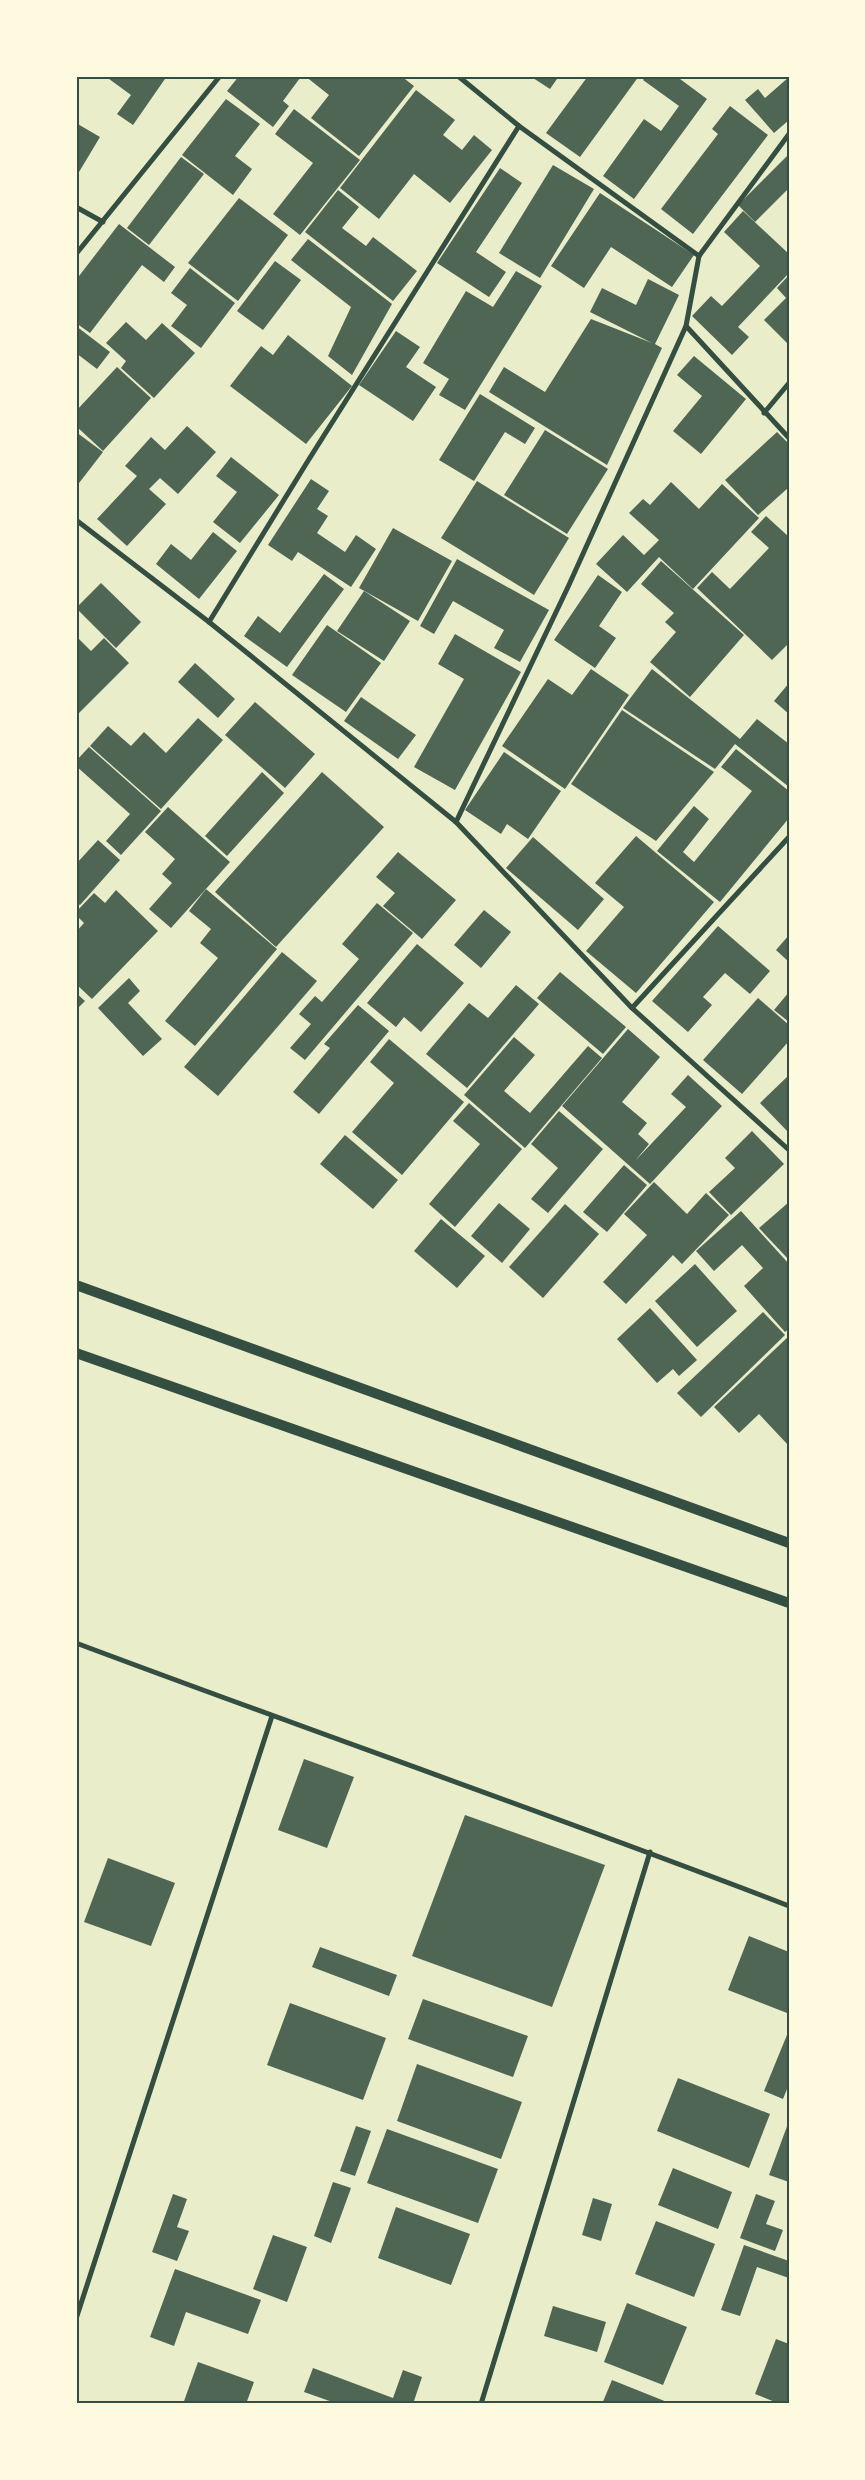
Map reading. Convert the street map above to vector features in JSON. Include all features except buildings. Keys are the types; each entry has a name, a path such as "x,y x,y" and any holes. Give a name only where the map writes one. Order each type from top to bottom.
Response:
{"main road":[{"path":"76,1285 789,1543"},
{"path":"76,1353 789,1603"}],"street":[{"path":"76,254 220,76"},
{"path":"458,76 519,126 699,256"},
{"path":"208,622 519,126"},
{"path":"456,822 568,587 686,326 699,256 789,134"},
{"path":"76,207 103,222"},
{"path":"686,326 789,438"},
{"path":"764,413 789,383"},
{"path":"76,520 208,622 456,822 632,1008 789,1150"},
{"path":"632,1008 789,837"},
{"path":"76,1643 272,1716 650,1852 789,1906"},
{"path":"76,2319 272,1716"},
{"path":"481,2404 650,1852"}]}
